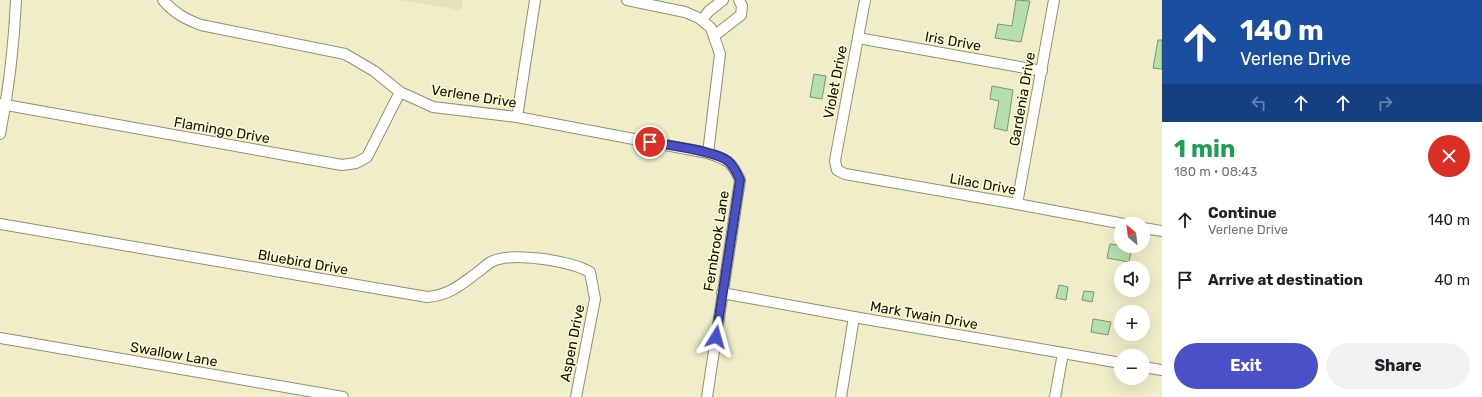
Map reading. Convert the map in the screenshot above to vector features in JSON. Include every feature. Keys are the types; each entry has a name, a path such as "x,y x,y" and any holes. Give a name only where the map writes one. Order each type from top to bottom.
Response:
{"street":[{"path":"0,134 3,105 12,62 16,0"},
{"name":"Verlene Drive","path":"163,0 171,10 183,18 201,25 345,54 374,71 400,92 433,106 517,117 708,153"},
{"path":"517,117 535,0"},
{"path":"626,0 685,12 702,20 711,28 720,54 708,153"},
{"path":"702,20 723,0"},
{"path":"714,36 741,15 742,6 739,0"},
{"name":"Violet Drive","path":"837,170 835,161 865,0"},
{"name":"Gardenia Drive","path":"1017,204 1054,0"},
{"name":"Iris Drive","path":"858,38 1042,71"},
{"name":"Flamingo Drive","path":"3,105 342,165 356,163 367,157 400,92"},
{"name":"Fernbrook Lane","path":"707,397 740,180 734,168 727,160 708,153"},
{"name":"Lilac Drive","path":"837,170 846,174 1114,222"},
{"name":"Bluebird Drive","path":"0,224 427,297 440,295 455,289 491,262 517,257 565,263 581,267 590,272"},
{"path":"1150,229 1162,231"},
{"name":"Aspen Drive","path":"576,397 595,299 590,272"},
{"name":"Mark Twain Drive","path":"722,293 1114,362"},
{"path":"841,397 854,317"},
{"name":"Swallow Lane","path":"0,338 343,397"},
{"path":"1055,397 1063,353"},
{"path":"1150,368 1162,370"}],"shaded area":[{"path":"400,0 463,0 461,10"}],"building":[{"path":"1016,0 1030,1 1021,42 995,38 998,24 1012,26"},
{"path":"1158,40 1162,40 1162,69 1153,68"},
{"path":"814,74 826,76 822,99 810,97"},
{"path":"992,86 1013,90 1007,131 994,128 999,101 990,99"},
{"path":"1110,244 1114,245 1114,253 1131,253 1129,261 1107,258"},
{"path":"1059,285 1068,287 1066,300 1056,298"},
{"path":"1084,291 1094,292 1092,302 1082,300"},
{"path":"1093,319 1111,322 1108,335 1091,332"}],"route":[{"path":"650,142 708,153 727,160 734,168 740,180 716,337"}]}
